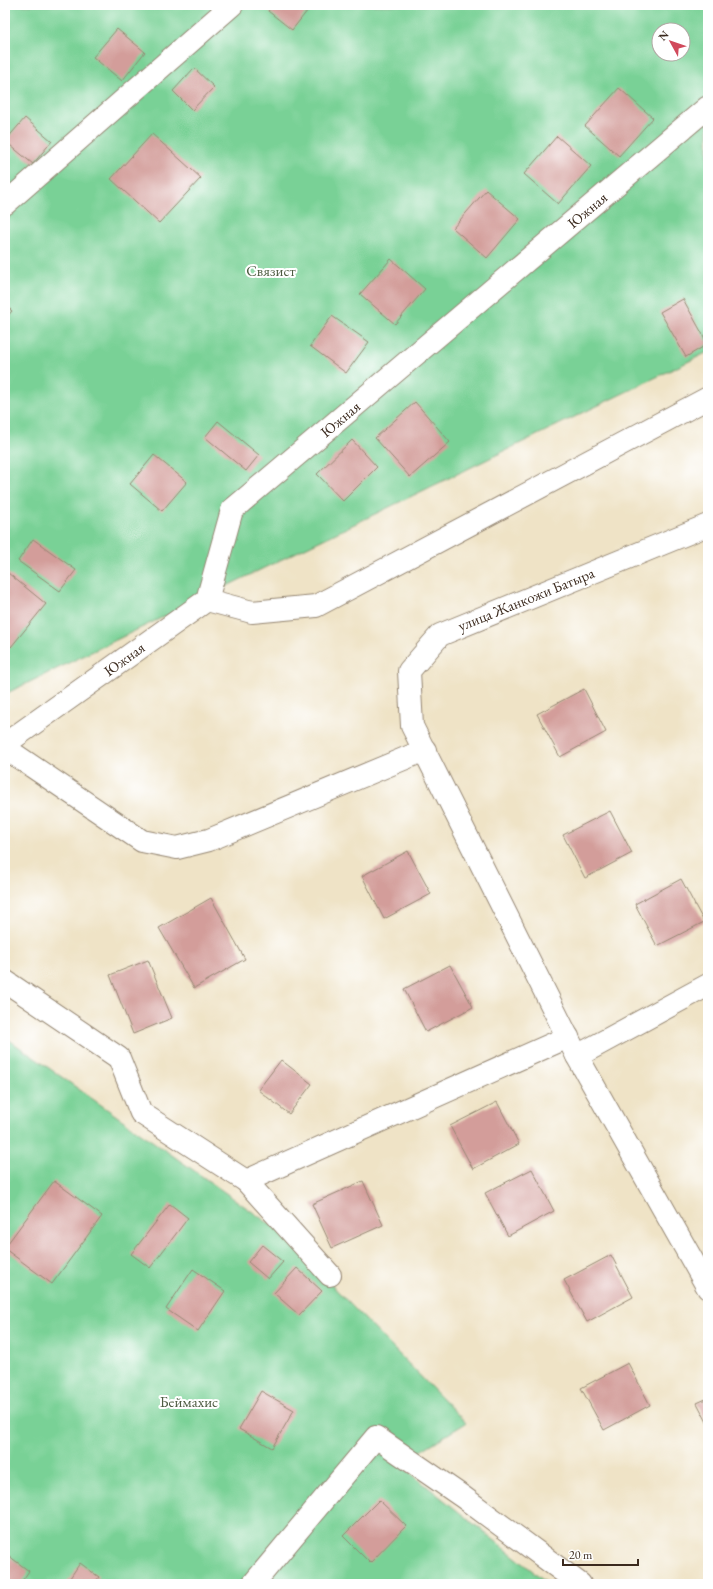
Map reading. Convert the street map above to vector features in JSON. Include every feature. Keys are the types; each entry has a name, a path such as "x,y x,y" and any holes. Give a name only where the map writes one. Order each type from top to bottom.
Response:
{"street":[{"path":"5,204 232,5"},
{"name":"Южная","path":"5,744 207,600 232,510 708,107"},
{"path":"207,600 252,612 316,606 708,398"},
{"name":"улица Жанкожи Батыра","path":"424,750 412,726 409,671 440,635 708,525"},
{"path":"5,748 142,841 177,848 209,840 424,750 577,1056 708,1288"},
{"path":"5,981 119,1058 141,1113 246,1181 330,1275"},
{"path":"577,1056 708,985"},
{"path":"246,1181 568,1037"},
{"path":"252,1584 376,1437 463,1497 580,1584"}],"green space":[{"name":"Связист","path":"5,5 708,5 708,352 5,694"},
{"name":"Беймахис","path":"5,1037 278,1230 466,1423 399,1464 549,1584 5,1584"}],"building":[{"path":"273,5 312,5 292,30 268,11"},
{"path":"117,29 145,52 122,81 93,57"},
{"path":"194,68 214,87 192,110 173,91"},
{"path":"619,88 653,118 619,156 585,126"},
{"path":"25,118 52,141 33,164 5,141"},
{"path":"152,134 201,178 159,223 111,179"},
{"path":"557,136 591,166 558,204 524,174"},
{"path":"486,190 520,219 487,258 453,228"},
{"path":"391,259 425,289 395,324 360,294"},
{"path":"683,299 708,344 686,357 660,312"},
{"path":"5,305 12,311 5,319"},
{"path":"332,316 369,342 346,373 310,346"},
{"path":"415,402 450,442 410,477 375,438"},
{"path":"218,421 259,455 246,471 205,437"},
{"path":"352,440 377,467 343,501 317,474"},
{"path":"154,455 187,482 162,511 130,484"},
{"path":"33,539 76,570 60,591 18,561"},
{"path":"8,573 46,604 11,647 5,642 5,577"},
{"path":"584,689 606,732 560,757 537,714"},
{"path":"610,811 632,853 585,878 563,835"},
{"path":"408,851 431,894 384,919 362,876"},
{"path":"681,879 704,922 657,946 635,904"},
{"path":"211,898 245,959 194,988 159,928"},
{"path":"148,960 172,1018 133,1034 110,975"},
{"path":"450,965 473,1007 426,1032 404,989"},
{"path":"281,1060 312,1084 289,1114 258,1090"},
{"path":"497,1102 519,1144 473,1169 450,1126"},
{"path":"532,1169 554,1211 508,1236 485,1193"},
{"path":"54,1181 102,1216 52,1284 5,1249 5,1247"},
{"path":"363,1181 383,1225 332,1248 312,1204"},
{"path":"170,1204 188,1218 150,1268 131,1254"},
{"path":"262,1245 283,1262 268,1279 248,1262"},
{"path":"611,1255 633,1297 587,1322 564,1280"},
{"path":"297,1268 322,1291 299,1315 274,1293"},
{"path":"193,1269 225,1291 198,1331 166,1309"},
{"path":"628,1363 650,1405 604,1430 581,1388"},
{"path":"261,1391 294,1410 272,1448 239,1429"},
{"path":"708,1398 708,1424 697,1403"},
{"path":"379,1500 406,1526 370,1563 343,1536"},
{"path":"5,1553 29,1571 20,1584 5,1584"},
{"path":"80,1563 99,1577 94,1584 66,1584"}]}
